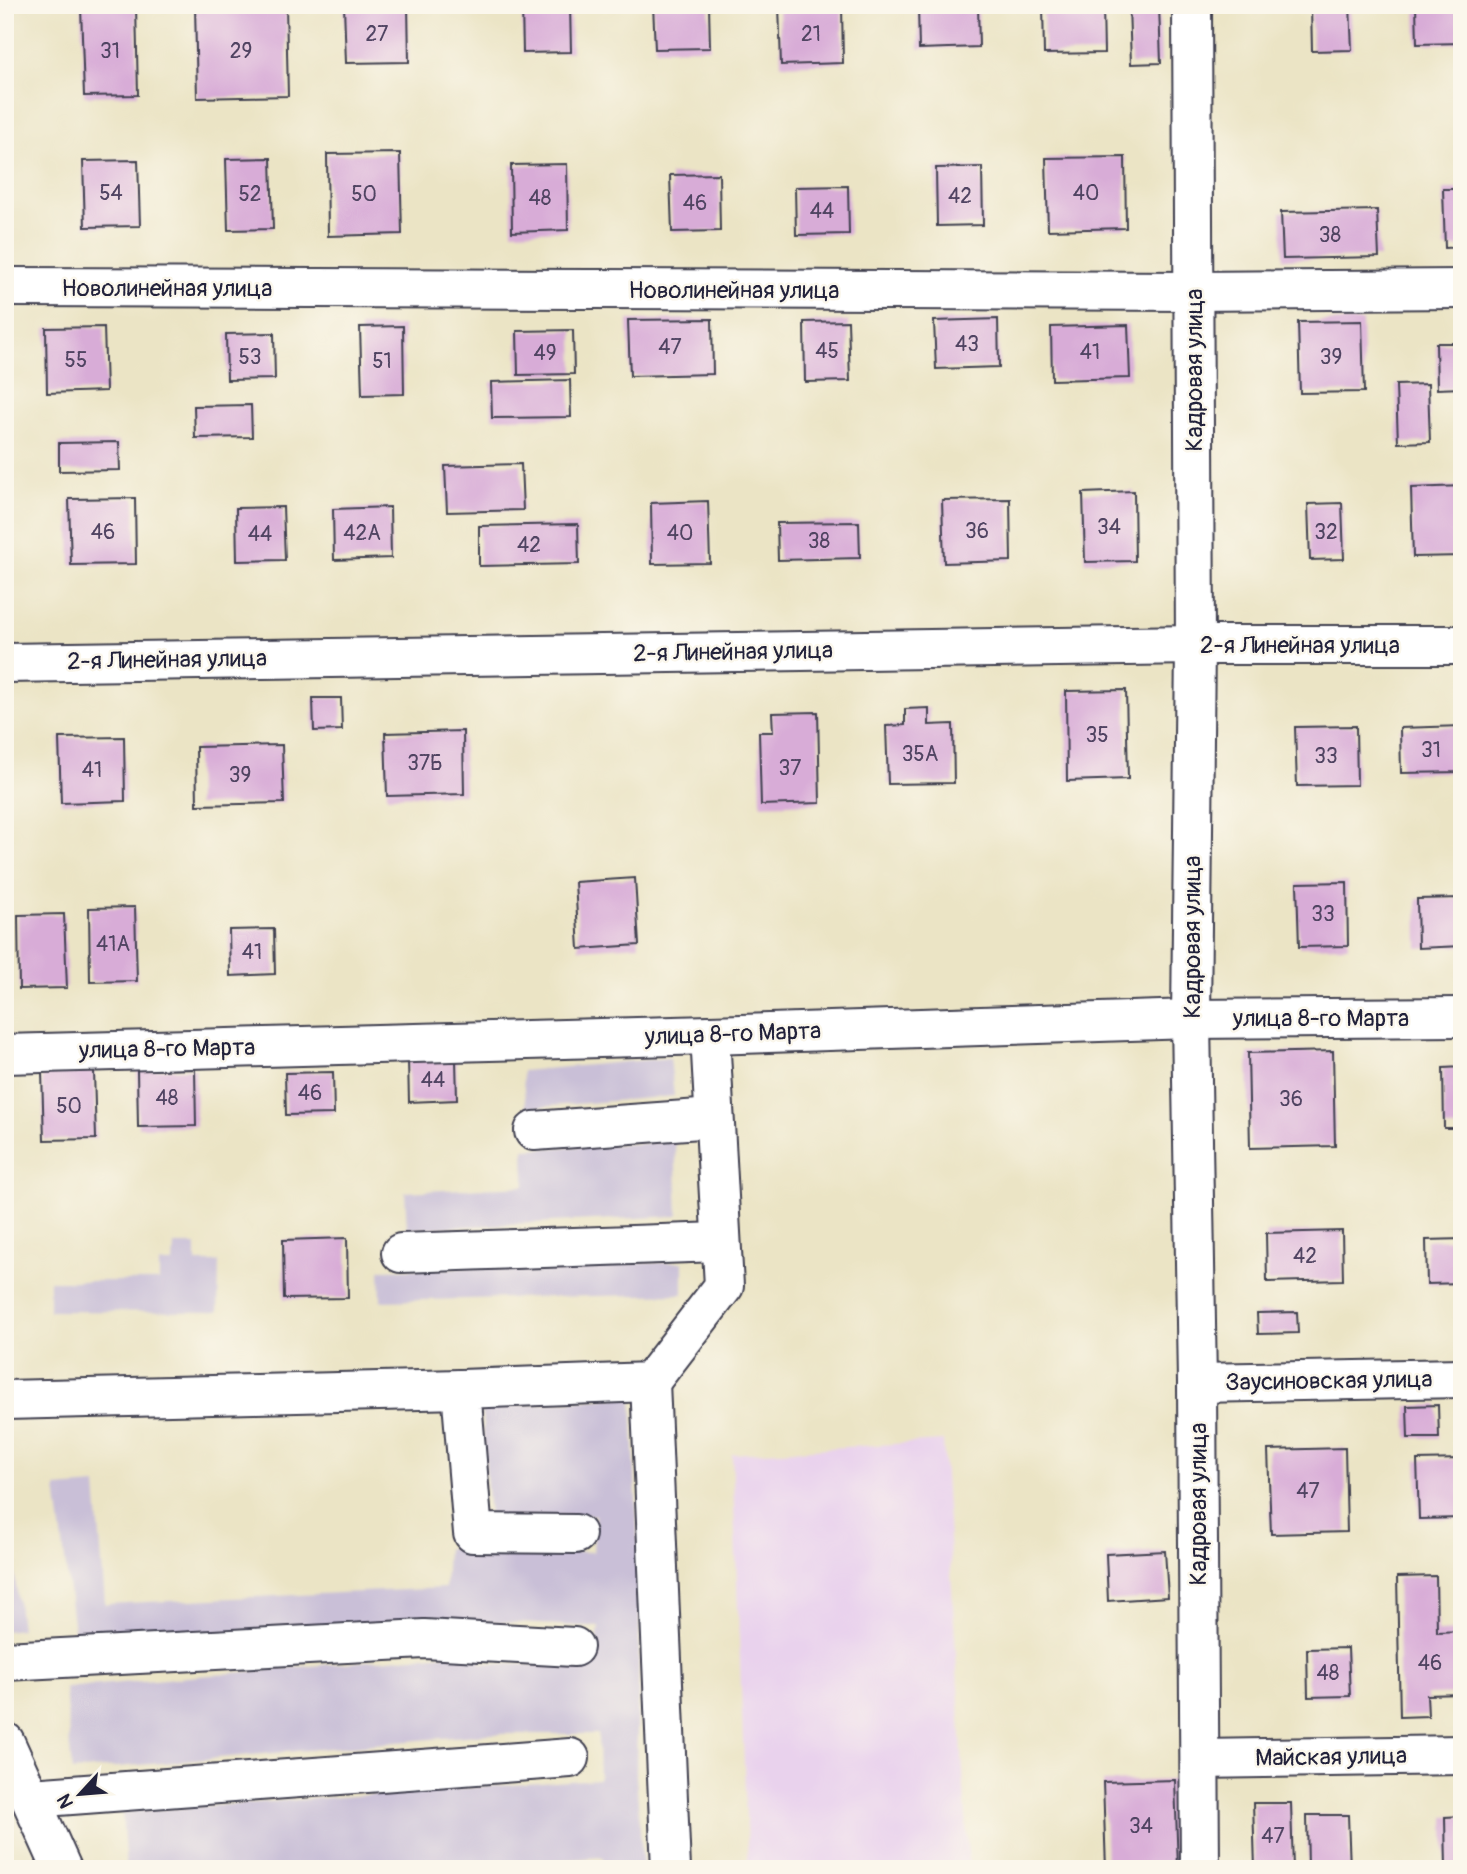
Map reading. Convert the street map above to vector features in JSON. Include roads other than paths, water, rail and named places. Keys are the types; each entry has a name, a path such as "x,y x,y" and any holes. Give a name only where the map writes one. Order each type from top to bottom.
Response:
{"street":[{"name":"Кадровая улица","path":"1192,5 1195,645 1191,1019 1197,1383 1200,1869"},
{"name":"Новолинейная улица","path":"5,287 1194,291 1462,289"},
{"name":"2-я Линейная улица","path":"5,663 1195,645 1462,645"},
{"name":"улица 8-го Марта","path":"5,1054 1191,1019 1462,1017"},
{"path":"671,1869 650,1382 724,1286 710,1035"},
{"path":"534,1131 714,1118"},
{"path":"401,1253 720,1241"},
{"name":"Заусиновская улица","path":"1197,1383 1462,1378"},
{"path":"5,1400 650,1382"},
{"path":"461,1389 472,1533 576,1534"},
{"path":"5,1661 424,1639 574,1647"},
{"path":"5,1742 62,1869"},
{"name":"Майская улица","path":"1200,1759 1462,1755"},
{"path":"31,1798 570,1758"}]}
